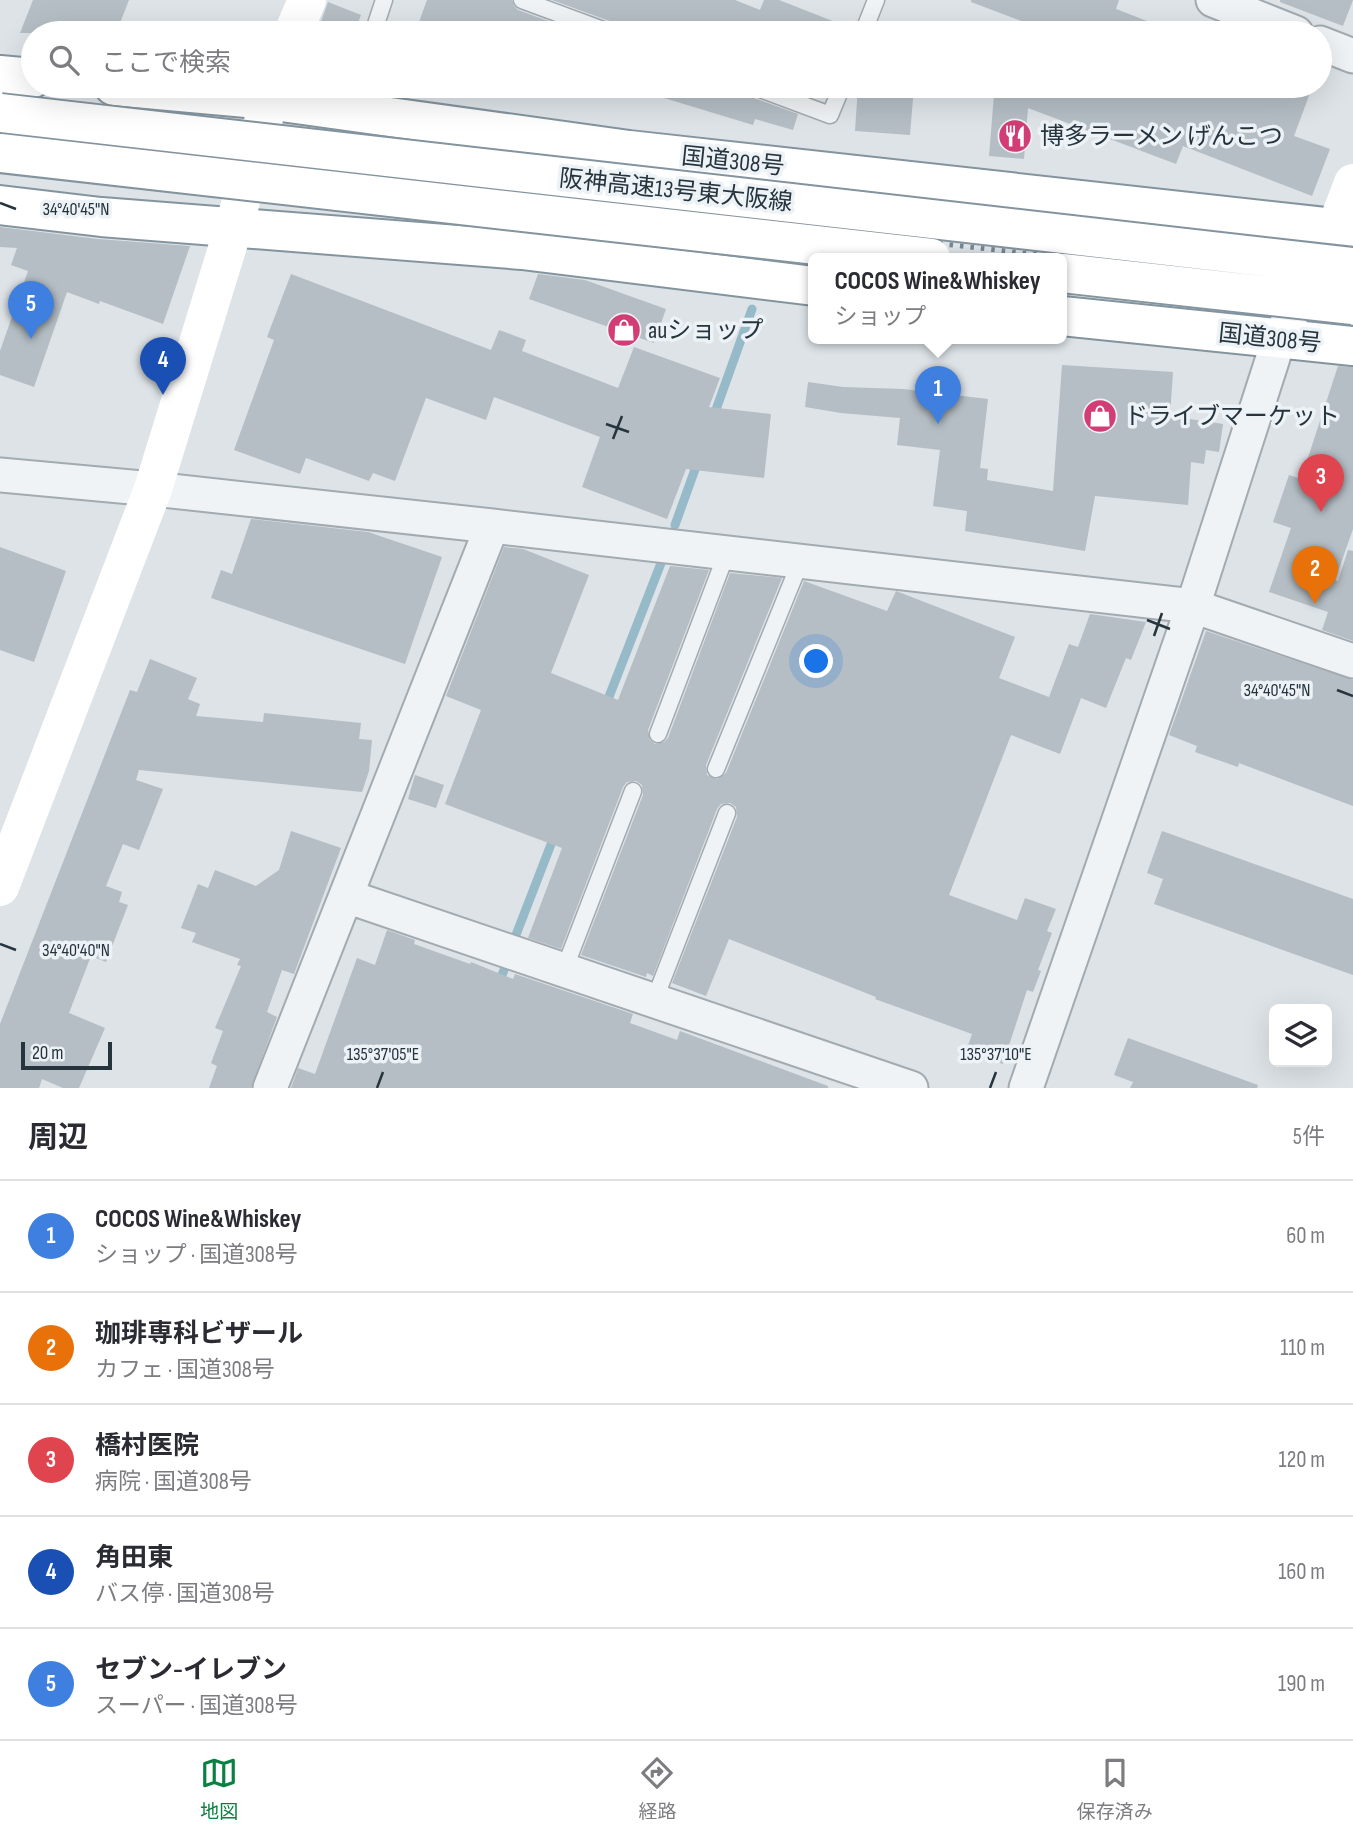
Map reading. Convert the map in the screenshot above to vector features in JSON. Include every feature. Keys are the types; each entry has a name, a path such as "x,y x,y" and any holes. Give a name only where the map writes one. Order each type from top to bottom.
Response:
{"main road":[{"path":"298,21 307,0"},
{"path":"0,75 21,77"},
{"path":"0,887 153,489 234,226 269,98"},
{"name":"国道308号","path":"350,98 629,150 1345,229"},
{"name":"阪神高速13号東大阪線","path":"0,113 1353,267"},
{"name":"阪神高速13号東大阪線","path":"0,153 887,253"},
{"path":"1345,229 1353,183"},
{"path":"0,205 101,217 522,250 808,285"},
{"path":"1067,273 1353,305"},
{"name":"国道308号","path":"1067,317 1353,346"}],"street":[{"path":"1213,0 1266,21"},
{"path":"1332,48 1353,56"},
{"path":"1026,1088 1193,606 1279,339 1345,229"},
{"path":"0,475 492,526 1193,606 1353,661"},
{"path":"270,1088 492,526"},
{"path":"345,896 911,1088"}],"lane":[{"path":"377,21 384,0"},
{"path":"522,0 579,21"},
{"path":"868,21 876,0"},
{"path":"784,98 830,115 837,98"},
{"path":"658,734 727,552"},
{"path":"716,769 801,560"},
{"path":"564,970 633,791"},
{"path":"654,1001 727,813"}],"building":[{"path":"33,0 129,0 121,21 25,21"},
{"path":"427,0 512,0 518,10 548,21 419,21"},
{"path":"552,0 735,0 760,10 764,0 779,0 833,21 610,21"},
{"path":"1119,0 1116,9 1147,21 1021,21 971,2"},
{"path":"1280,0 1353,0 1343,26"},
{"path":"328,2 361,15 359,21 321,21"},
{"path":"664,98 754,98 798,114 793,130 755,119 753,125"},
{"path":"857,98 913,98 910,135 855,131"},
{"path":"994,98 1308,98 1294,136 1330,149 1312,196 1183,146 1176,164 1028,108 1024,159 989,156"},
{"path":"0,227 98,239 190,246 163,324 67,292 34,387 0,375 0,351 28,271 11,265 17,248 0,247"},
{"path":"291,274 491,350 499,330 526,340 522,351 618,388 634,347 720,378 709,407 771,414 764,478 686,469 667,519 582,487 600,437 494,397 486,420 426,398 395,481 373,473 369,481 306,458 300,474 234,450 274,340 267,337"},
{"path":"538,274 585,280 666,309 654,343 529,299"},
{"path":"1062,365 1173,372 1170,416 1223,424 1219,452 1206,450 1204,464 1191,462 1188,505 1095,496 1085,551 965,531 967,511 933,506 940,450 897,445 900,418 805,407 808,382 988,399 980,468 988,469 987,480 1053,491"},
{"path":"1338,366 1353,367 1353,529 1335,580 1338,581 1348,550 1353,551 1353,641 1322,630 1328,612 1269,592 1291,528 1273,522 1289,475 1301,479"},
{"path":"251,519 368,532 442,557 405,664 211,598 221,570 232,574"},
{"path":"0,547 66,571 34,662 0,650"},
{"path":"504,547 523,549 589,575 551,673 618,700 670,566 709,570 648,730 650,740 655,744 668,738 730,573 782,578 706,765 707,775 717,779 726,773 804,581 887,611 896,591 1015,637 999,678 1049,697 1069,644 1078,647 1090,614 1146,622 1131,660 1126,658 1106,708 1081,698 1060,754 1011,735 949,895 1017,920 1025,898 1056,909 1047,931 1052,933 1038,970 1041,971 1033,992 1027,990 1003,1064 966,1051 972,1034 875,999 876,997 729,939 706,996 672,983 737,817 736,807 730,803 721,804 717,809 653,976 647,973 646,977 581,955 643,795 642,785 636,781 627,782 623,787 561,949 528,938 562,848 445,804 481,710 446,696"},
{"path":"1206,631 1353,680 1353,806 1239,763 1238,767 1195,752 1197,746 1169,735"},
{"path":"150,659 197,678 188,699 200,704 196,716 263,722 264,713 361,723 359,739 372,740 369,771 362,792 139,770 136,780 163,789 139,850 123,844 106,886 122,892 119,902 128,905 106,962 91,956 69,1013 105,1028 79,1088 63,1088 42,1079 39,1088 0,1088 0,1024 130,690 137,692"},
{"path":"415,775 444,785 436,808 408,799"},
{"path":"291,831 341,848 294,974 282,970 267,1012 277,1017 251,1088 209,1088 217,1066 211,1063 223,1031 215,1028 241,966 237,965 240,959 192,942 196,933 181,928 198,884 208,888 215,870 256,886 279,870"},
{"path":"1162,831 1353,899 1353,975 1154,904 1163,879 1147,873"},
{"path":"387,930 415,940 414,944 513,979 515,974 633,1014 630,1023 677,1040 680,1031 828,1088 291,1088 298,1068 315,1074 357,958 375,965"},
{"path":"1128,1038 1258,1085 1257,1088 1130,1088 1133,1082 1114,1075"}],"waterway":[{"path":"713,418 752,309"},
{"path":"675,525 698,461"},
{"path":"605,707 663,558"},
{"path":"514,940 555,834"},
{"path":"498,985 504,970"}],"railway":[{"path":"0,124 215,150 1353,265"},
{"path":"0,138 1024,253"},
{"path":"1067,258 1353,290"}],"place":[{"name":"博多ラーメン げんこつ","path":"1015,136"},
{"name":"auショップ","path":"624,330"},
{"name":"セブン-イレブン","path":"31,339"},
{"name":"角田東","path":"163,395"},
{"name":"ドライブマーケット","path":"1100,416"},
{"name":"COCOS Wine&Whiskey","path":"938,424"},
{"name":"橋村医院","path":"1321,512"},
{"name":"珈琲専科ビザール","path":"1315,604"}]}
